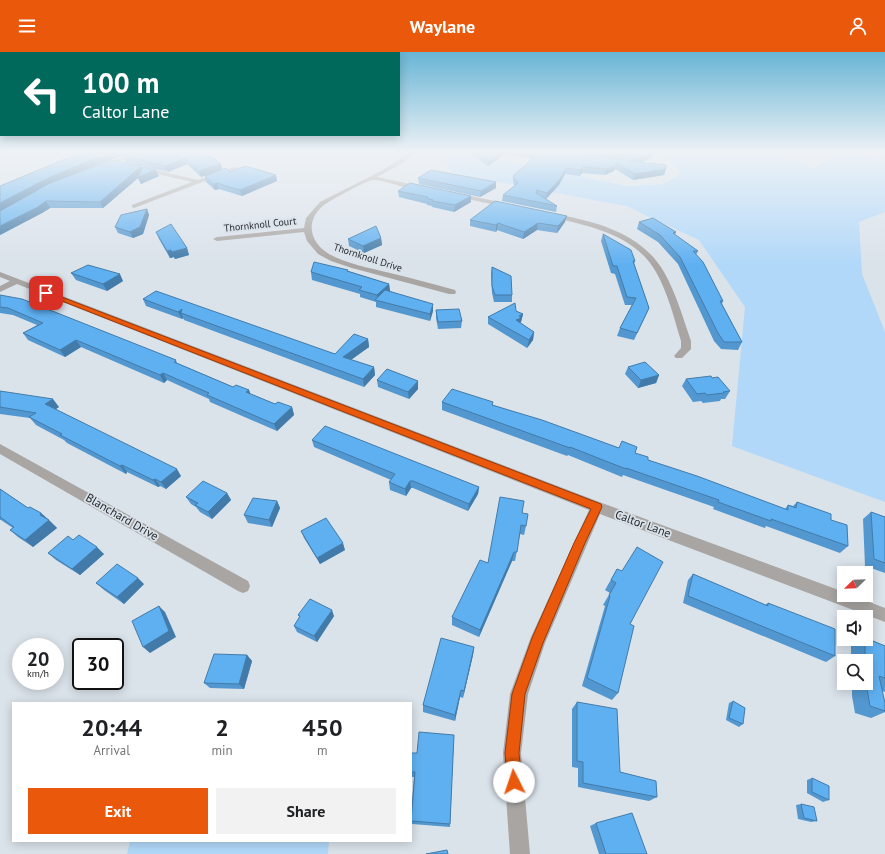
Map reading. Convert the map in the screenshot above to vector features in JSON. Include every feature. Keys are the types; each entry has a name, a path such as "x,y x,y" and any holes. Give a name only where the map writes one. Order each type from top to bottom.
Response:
{"street":[{"path":"134,206 178,189"},
{"path":"306,230 310,218 320,205 349,189"},
{"path":"446,193 515,207"},
{"path":"545,214 574,220 611,231 646,253 659,271 665,284 686,341 686,349 679,356"},
{"name":"Thornknoll Court","path":"217,239 306,230"},
{"name":"Thornknoll Drive","path":"306,230 309,238 317,248 331,257 364,268 452,292"},
{"name":"Caltor Lane","path":"0,274 597,507 885,614"},
{"path":"0,289 16,281"},
{"name":"Blanchard Drive","path":"0,448 243,586"},
{"path":"520,854 512,753 519,694 537,643 597,507"}],"shaded area":[{"path":"537,189 885,189 885,212 859,222 862,274 885,332 885,502 732,446 745,307 699,240 626,206"},
{"path":"130,842 329,842 328,854 127,854"}],"building":[{"path":"0,189 26,189 0,203"},
{"path":"39,189 114,189 100,202 46,201 38,207 0,226 0,211"},
{"path":"400,189 440,189 471,196 455,205 432,201 433,200 427,198 428,197 398,191"},
{"path":"510,189 550,189 547,193 537,190 536,193 557,206 503,195"},
{"path":"495,201 567,216 558,226 538,223 524,232 498,223 496,225 470,220"},
{"path":"147,209 140,227 130,232 115,227 121,215"},
{"path":"653,218 676,232 673,233 698,251 693,251 703,262 723,301 720,301 742,342 724,342 680,257 660,235 639,222"},
{"path":"171,224 187,248 172,252 171,250 167,251 156,232"},
{"path":"376,226 381,238 363,246 348,239"},
{"path":"603,234 631,250 635,261 633,261 649,308 637,333 620,328 636,298 627,297 617,266 613,266"},
{"path":"314,262 348,270 347,271 389,284 377,295 359,290 362,287 311,272"},
{"path":"88,265 120,274 103,284 71,273"},
{"path":"492,267 511,276 512,295 495,295 492,286"},
{"path":"385,290 433,304 430,314 375,300"},
{"path":"156,291 335,354 354,334 368,339 343,357 374,367 363,379 181,313 182,309 178,312 143,299"},
{"path":"0,295 22,299 176,360 174,362 233,387 236,385 249,390 246,392 275,404 278,402 292,407 274,424 207,395 209,393 163,373 160,375 76,340 60,350 23,333 43,323 8,308 0,307"},
{"path":"515,303 516,311 523,314 519,316 521,318 516,320 534,332 529,340 488,317"},
{"path":"459,309 462,321 438,322 436,310"},
{"path":"645,362 659,375 641,380 628,367"},
{"path":"387,369 418,381 408,392 377,380"},
{"path":"711,376 712,378 718,377 730,391 707,395 705,393 697,394 686,379"},
{"path":"452,389 493,402 492,405 542,420 619,448 622,441 637,447 635,453 648,457 648,460 697,476 788,510 788,505 796,508 797,502 831,514 831,520 847,525 848,546 771,519 771,521 718,502 719,500 626,469 570,447 442,402"},
{"path":"0,391 53,399 45,404 177,469 161,482 155,479 153,480 122,465 120,466 29,417 36,413 0,407"},
{"path":"325,426 479,487 469,504 413,481 410,481 405,489 389,482 395,474 312,440"},
{"path":"203,481 227,493 208,512 195,505 198,503 186,497"},
{"path":"0,489 28,508 30,507 41,513 40,515 49,520 25,540 10,530 14,527 0,517"},
{"path":"500,497 524,501 522,513 528,514 526,526 521,525 517,552 514,552 480,630 452,617 480,560 488,563"},
{"path":"253,498 277,501 269,520 244,515"},
{"path":"871,512 885,517 885,563 874,559"},
{"path":"326,518 343,543 317,558 301,531"},
{"path":"79,535 97,547 72,569 48,553 68,536 73,540"},
{"path":"637,547 663,562 630,624 634,626 618,693 587,678 610,596 609,595 616,583 611,580 617,569 622,571"},
{"path":"117,564 138,578 117,597 96,583"},
{"path":"693,574 768,606 768,603 835,629 835,656 688,596"},
{"path":"310,599 332,610 314,636 294,626 300,616 298,615"},
{"path":"159,606 169,631 143,647 132,621"},
{"path":"441,638 474,647 464,691 461,690 455,715 423,705"},
{"path":"873,641 885,646 885,678 879,676 885,703 885,711 870,706 867,690 873,690 873,654 865,654 865,646 873,646"},
{"path":"214,654 247,655 239,684 204,683"},
{"path":"733,701 745,708 743,724 729,718"},
{"path":"577,702 617,709 620,772 656,781 657,797 583,783 583,762 577,761"},
{"path":"419,732 454,735 450,824 412,821 415,772 412,772 412,753 417,753"},
{"path":"812,778 829,786 829,800 812,792"},
{"path":"801,804 814,807 817,821 804,818"},
{"path":"632,813 647,854 606,854 596,823"},
{"path":"447,850 448,854 426,854"}],"route":[{"path":"46,293 597,507 537,643 519,694 512,753 514,782"}]}
